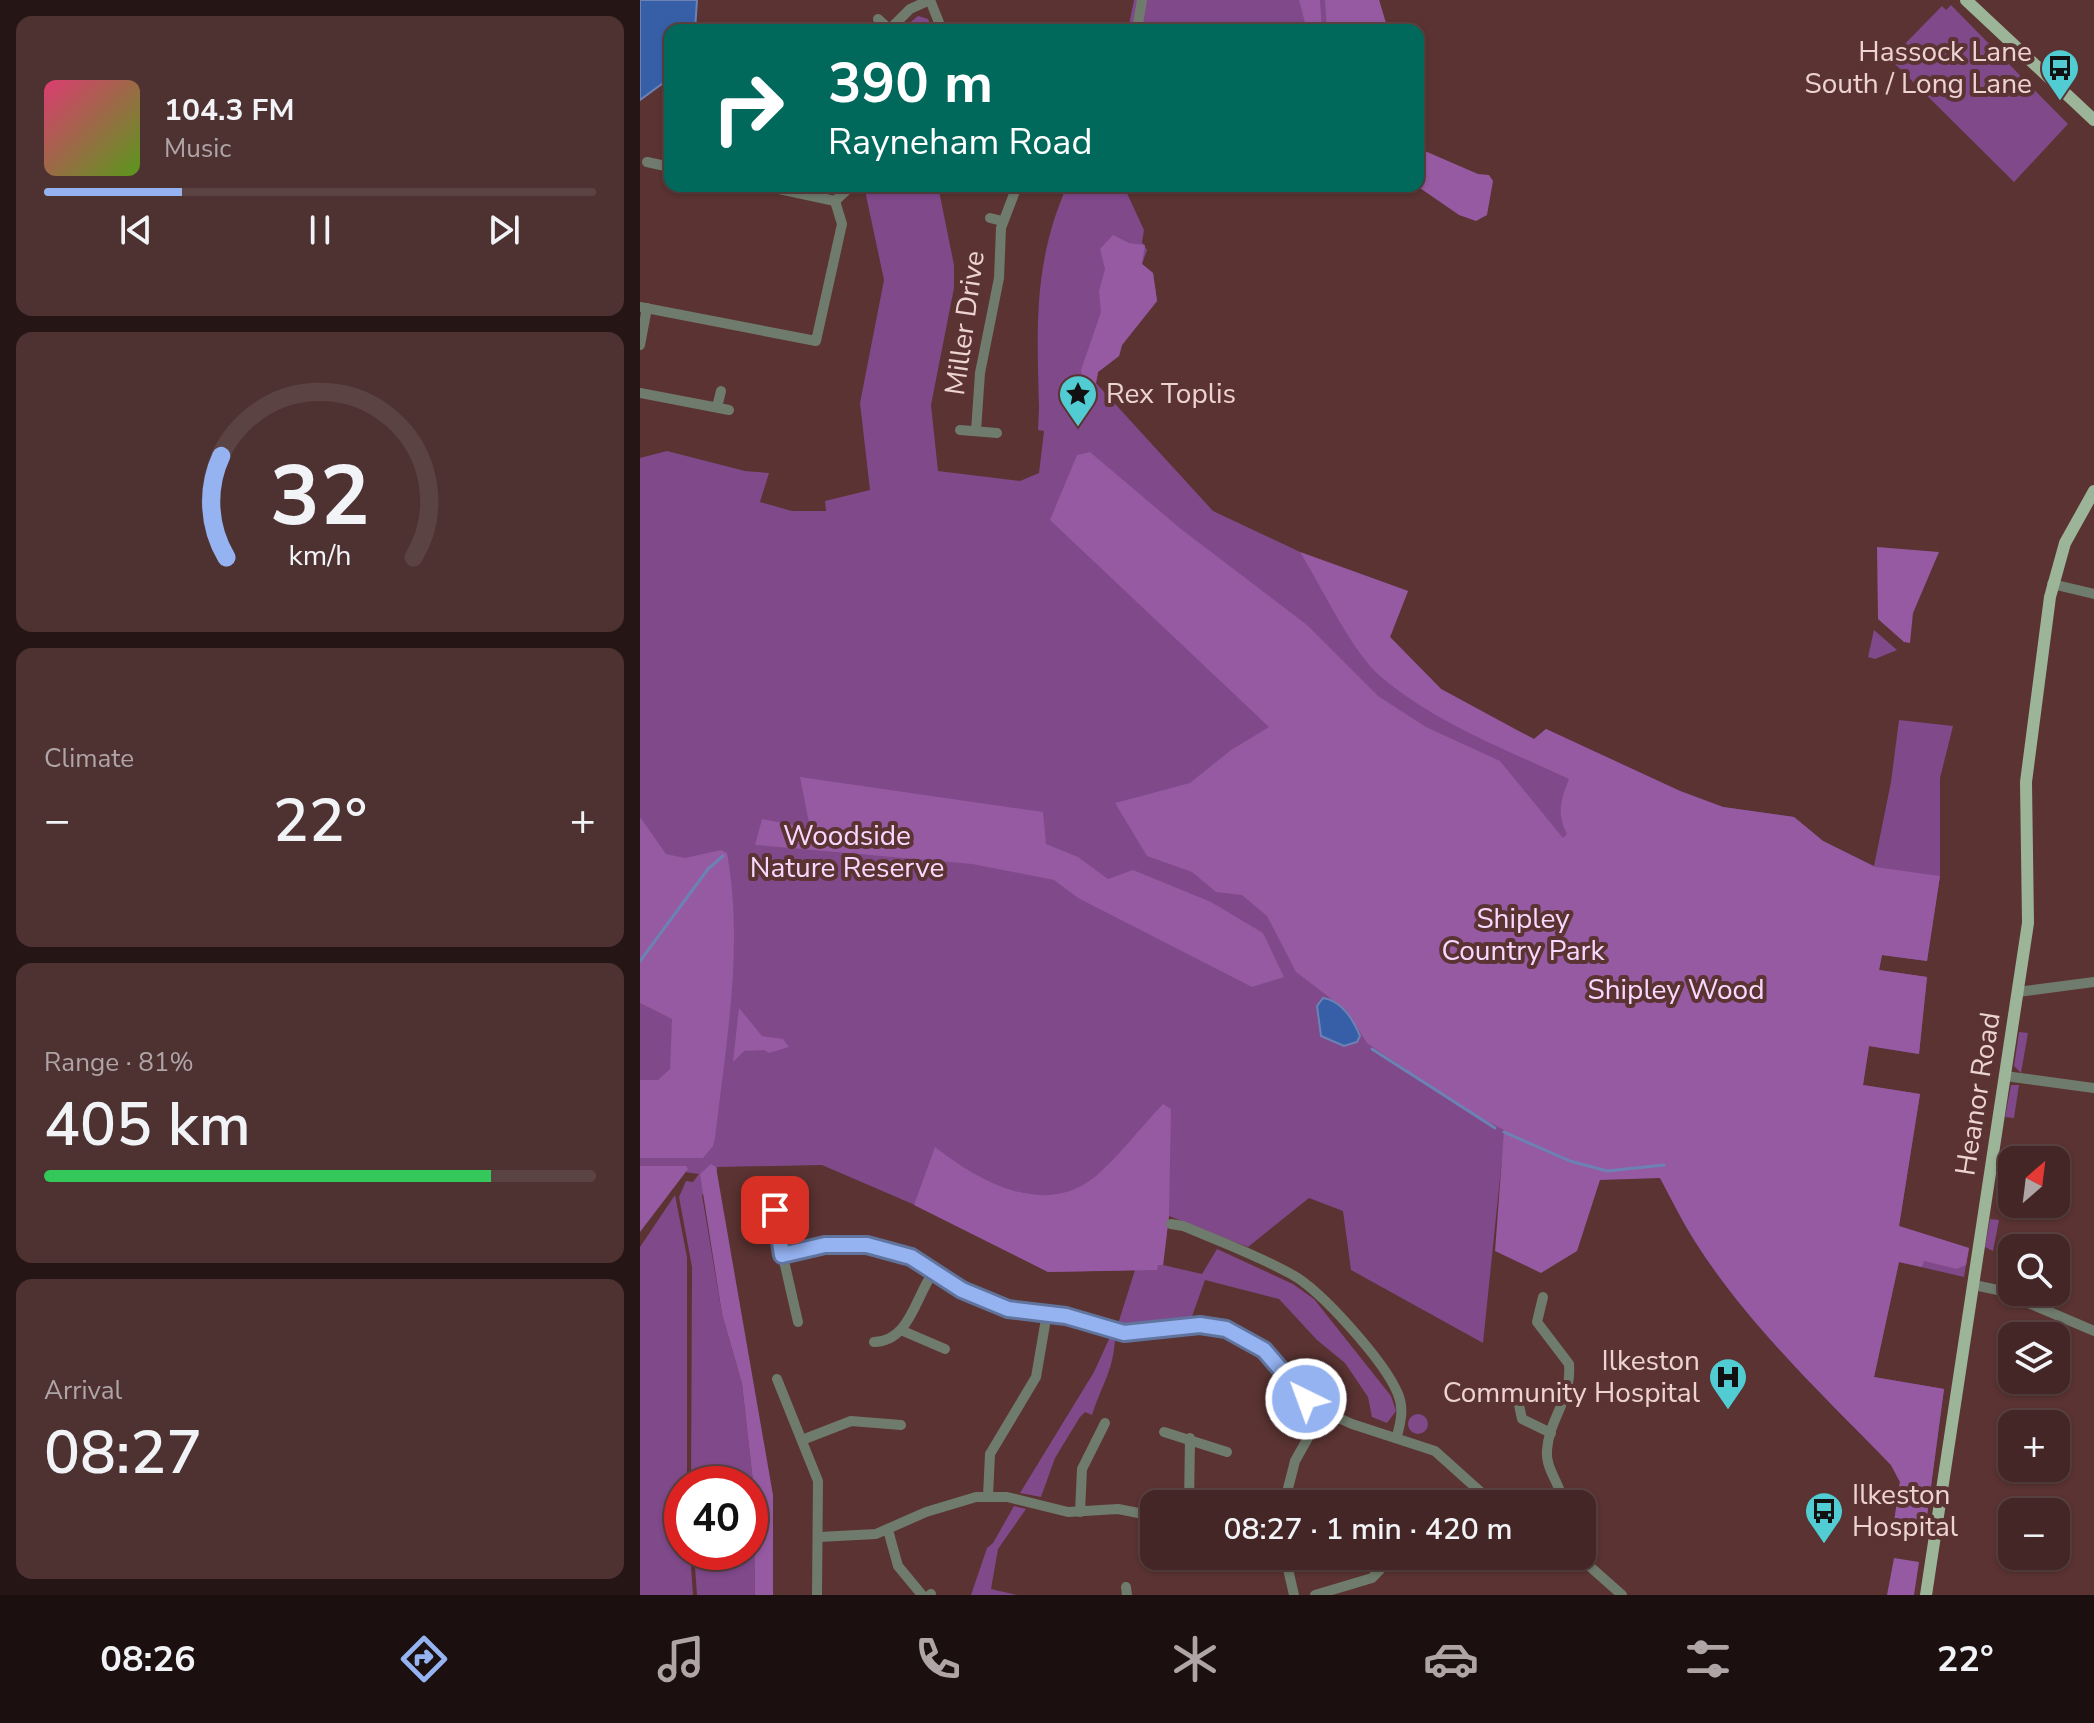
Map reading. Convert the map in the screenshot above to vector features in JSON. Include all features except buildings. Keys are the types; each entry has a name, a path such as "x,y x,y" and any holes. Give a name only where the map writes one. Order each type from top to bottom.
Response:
{"main road":[{"path":"1966,0 2094,120"},
{"name":"Heanor Road","path":"1926,1595 2018,992 2030,888 2026,782 2049,599 2065,543 2094,491"}],"street":[{"path":"895,24 910,9 930,0 940,24"},
{"path":"1138,24 1142,0"},
{"path":"878,19 883,24"},
{"path":"647,162 664,166"},
{"path":"793,192 835,201"},
{"path":"835,201 845,192"},
{"name":"Miller Drive","path":"976,431 980,373 999,278 1002,221 1014,192"},
{"path":"640,345 643,307 816,341 842,224 835,201"},
{"name":"Miller Drive","path":"990,218 1002,221"},
{"path":"717,407 721,391"},
{"path":"640,393 729,410"},
{"name":"Miller Drive","path":"960,430 997,433"},
{"path":"2052,584 2094,594"},
{"path":"2018,992 2094,982"},
{"path":"2005,1076 2094,1088"},
{"path":"775,1188 782,1255 798,1322"},
{"path":"775,1210 787,1210"},
{"path":"1171,1224 1183,1226 1292,1274 1320,1296 1360,1340 1397,1391 1403,1411 1397,1436"},
{"path":"782,1255 825,1245 867,1245 901,1254 986,1302 1047,1313 1124,1333 1200,1325 1234,1332 1264,1350 1297,1390 1323,1411 1352,1424 1397,1436 1435,1451 1478,1490"},
{"path":"874,1342 893,1340 903,1331 918,1295 934,1271"},
{"path":"1974,1285 1994,1289 2094,1331"},
{"path":"779,1296 791,1293"},
{"path":"1543,1297 1531,1317 1569,1364 1564,1405 1551,1433 1547,1461 1558,1490"},
{"path":"988,1496 990,1454 1036,1377 1047,1313"},
{"path":"903,1331 945,1349"},
{"path":"777,1379 782,1398 818,1481 819,1537 813,1588"},
{"path":"770,1402 782,1398"},
{"path":"1519,1405 1522,1419 1551,1433"},
{"path":"1288,1490 1295,1461 1323,1411"},
{"path":"802,1440 851,1421 901,1425"},
{"path":"1080,1512 1082,1469 1105,1423"},
{"path":"1164,1432 1227,1452"},
{"path":"1189,1490 1190,1438"},
{"path":"819,1537 859,1538 888,1530 956,1501 988,1496 1080,1512 1118,1509 1140,1513"},
{"path":"888,1530 900,1570 922,1595"},
{"path":"1288,1570 1294,1595"},
{"path":"1315,1595 1372,1578 1380,1570"},
{"path":"1594,1570 1622,1595"}],"green space":[{"path":"1134,0 1379,0 1386,24 1129,24"},
{"path":"1299,0 1320,0 1322,24 1305,24"},
{"path":"1325,0 1379,0 1386,24 1327,24"},
{"path":"1951,5 2068,124 2014,182 1890,59 1942,6 1946,10"},
{"path":"918,16 928,19 930,24 908,24"},
{"path":"1424,151 1478,174 1489,175 1493,181 1487,215 1476,221 1459,215 1424,191"},
{"path":"865,192 939,192 954,265 954,288 931,405 938,471 1020,481 1039,473 1044,431 1038,430 1038,322 1043,269 1056,214 1065,192 1126,192 1144,230 1142,242 1147,250 1142,264 1153,273 1157,301 1122,345 1119,356 1098,372 1096,383 1213,511 1300,552 1408,591 1390,637 1441,689 1534,739 1546,729 1680,791 1723,807 1794,817 1823,841 1874,866 1891,782 1899,720 1953,726 1940,778 1940,876 1927,961 1882,955 1879,970 1927,977 1919,1054 1869,1046 1863,1085 1920,1094 1899,1226 1969,1248 1964,1277 1899,1262 1874,1377 1944,1389 1925,1531 1899,1527 1894,1522 1900,1482 1891,1465 1788,1359 1739,1303 1696,1243 1660,1178 1505,1130 1483,1343 1351,1270 1343,1211 1309,1198 1248,1247 1169,1216 1163,1265 1202,1274 1217,1249 1293,1284 1314,1299 1391,1396 1396,1411 1387,1423 1372,1417 1368,1397 1345,1363 1317,1340 1279,1299 1205,1280 1191,1319 1139,1326 1118,1324 1135,1270 1048,1272 945,1218 822,1165 717,1167 717,1184 702,1195 722,1314 742,1384 751,1466 691,1466 692,1267 679,1197 686,1181 693,1182 699,1174 640,1166 640,458 667,451 745,471 769,473 760,502 792,511 826,511 825,501 870,490 860,403 884,280"},
{"path":"1113,235 1129,243 1145,245 1142,264 1153,273 1157,301 1122,345 1119,356 1098,372 1096,383 1090,385 1082,380 1081,370 1101,312 1099,291 1105,269 1100,249"},
{"name":"Shipley Wood","path":"1090,452 1181,529 1307,625 1378,696 1426,727 1500,761 1563,838 1567,834 1561,806 1569,779 1447,721 1401,693 1380,676 1348,635 1300,552 1408,591 1390,637 1441,689 1522,733 1534,739 1546,729 1680,791 1723,807 1794,817 1823,841 1875,867 1940,876 1927,961 1882,955 1879,970 1927,977 1919,1054 1869,1046 1863,1085 1920,1094 1899,1226 1969,1248 1966,1265 1957,1269 1924,1261 1922,1267 1899,1262 1874,1377 1944,1389 1925,1531 1899,1527 1894,1522 1900,1482 1891,1465 1788,1359 1739,1303 1696,1243 1660,1178 1600,1180 1577,1251 1541,1273 1495,1251 1504,1130 1468,1111 1367,1043 1346,1010 1296,972 1267,916 1242,895 1216,892 1192,872 1147,856 1115,803 1190,783 1231,750 1269,727 1050,520 1077,455"},
{"path":"1877,547 1939,552 1913,613 1910,643 1904,642 1878,619"},
{"path":"1874,630 1897,650 1875,659 1868,657"},
{"name":"Woodside Nature Reserve","path":"800,777 1043,812 1046,844 1078,857 1108,879 1133,870 1211,902 1263,933 1284,977 1252,987 1078,898 1054,880 972,864 755,845 762,819 810,828"},
{"path":"640,817 666,854 685,858 721,850 727,853 734,924 732,995 715,1138 713,1146 703,1158 640,1158 640,1080 658,1080 670,1069 672,1019 640,1003"},
{"path":"739,1008 762,1036 783,1039 789,1047 769,1053 764,1050 744,1051 733,1062"},
{"path":"2019,1032 2028,1033 2021,1073 2014,1066"},
{"path":"2011,1085 2019,1085 2014,1118 2005,1117"},
{"path":"1163,1104 1171,1109 1169,1216 1163,1265 1158,1265 1157,1270 1048,1272 914,1205 935,1147 971,1172 1012,1190 1034,1195 1055,1194 1076,1188 1096,1176"},
{"path":"711,1164 716,1167 768,1466 751,1466 742,1384 722,1314 700,1174"},
{"path":"640,1166 686,1166 688,1169 640,1232"},
{"path":"675,1195 687,1257 687,1466 664,1466 664,1570 691,1570 693,1595 640,1595 640,1247"},
{"path":"1990,1219 1999,1220 1993,1251 1985,1247"},
{"path":"1110,1337 1115,1339 1112,1360 1092,1415 1085,1412 1080,1417 1055,1458 1041,1497 1020,1493 1094,1372"},
{"path":"1418,1414 1425,1417 1428,1424 1425,1431 1418,1434 1411,1431 1408,1424 1411,1417"},
{"path":"768,1466 773,1495 773,1595 755,1595 755,1570 768,1570"},
{"path":"1014,1506 1026,1509 998,1549 991,1589 1017,1595 971,1595 987,1548"},
{"path":"1894,1558 1919,1562 1914,1595 1887,1595"},
{"path":"695,1570 755,1570 755,1595 697,1595"}],"water":[{"path":"640,0 697,0 695,24 664,24 664,82 640,100"},
{"path":"1323,998 1336,1003 1346,1012 1360,1036 1357,1042 1344,1046 1321,1036 1317,1006"}],"waterway":[{"path":"640,961 708,869 723,856"},
{"path":"1372,1049 1495,1128"},
{"path":"1504,1132 1570,1161 1607,1171 1664,1165"}],"place":[{"name":"Hassock Lane South / Long Lane","path":"2060,102"},
{"name":"Rex Toplis","path":"1078,428"},
{"name":"Ilkeston Community Hospital","path":"1728,1411"},
{"name":"Ilkeston Hospital","path":"1824,1545"}],"route":[{"path":"775,1210 782,1255 825,1245 867,1245 911,1257 962,1290 1008,1309 1066,1316 1124,1333 1200,1325 1226,1329 1253,1341 1264,1350 1306,1399"}],"park label":[{"name":"Shipley Country Park","path":"1523,935"}]}
